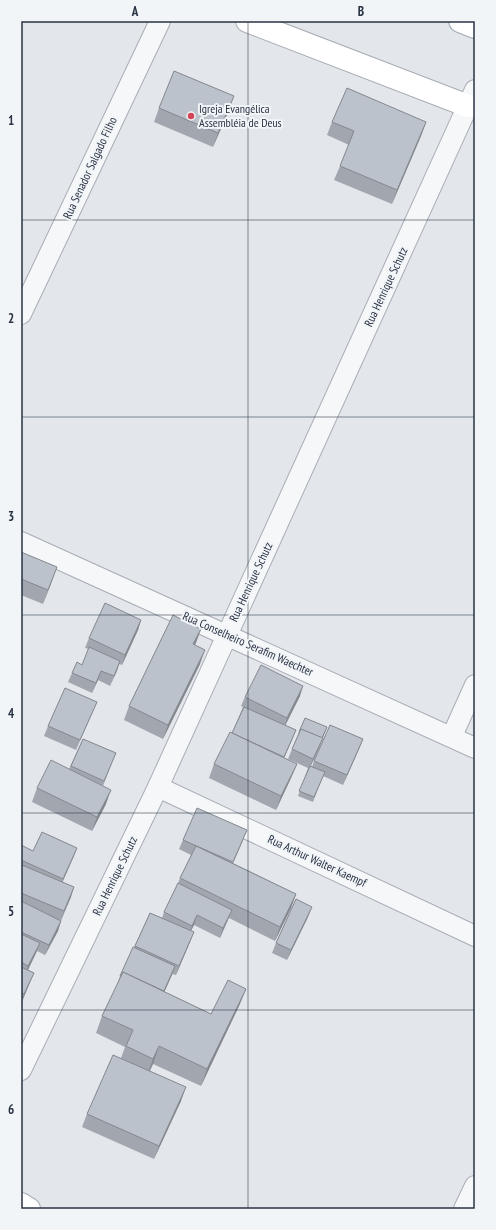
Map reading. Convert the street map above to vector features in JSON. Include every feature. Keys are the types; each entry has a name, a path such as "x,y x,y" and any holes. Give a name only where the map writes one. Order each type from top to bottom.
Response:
{"street":[{"name":"Rua Senador Salgado Filho","path":"21,314 160,21"},
{"path":"247,21 473,102"},
{"path":"460,21 475,27"},
{"name":"Rua Henrique Schutz","path":"21,1070 158,787 227,634 473,102"},
{"name":"Rua Conselheiro Serafim Waechter","path":"21,542 452,736 475,748"},
{"path":"452,736 475,685"},
{"name":"Rua Arthur Walter Kaempf","path":"158,787 475,936"},
{"path":"464,1209 475,1186"},
{"path":"21,1204 29,1209"}],"building":[{"name":"Igreja Evangélica Assembléia de Deus","path":"174,71 234,96 218,133 159,108"},
{"path":"347,88 426,122 397,190 340,166 354,131 332,122"},
{"path":"21,552 57,567 48,590 21,579"},
{"path":"105,603 141,620 125,655 89,638"},
{"path":"173,615 201,629 193,644 205,650 168,725 129,706"},
{"path":"89,647 120,661 114,676 101,671 96,683 72,673 77,662 82,665"},
{"path":"261,665 303,686 287,718 245,697"},
{"path":"65,688 97,702 80,740 48,726"},
{"path":"244,707 296,730 284,757 232,733"},
{"path":"305,718 327,727 322,738 301,729 299,732"},
{"path":"330,725 363,739 347,775 314,761"},
{"path":"301,729 323,738 313,759 292,749"},
{"path":"230,732 297,764 281,796 214,764"},
{"path":"83,739 116,753 104,781 71,766"},
{"path":"51,760 111,790 97,817 37,788"},
{"path":"310,766 325,772 314,797 299,791"},
{"path":"197,808 247,830 233,862 183,840"},
{"path":"42,832 77,848 63,879 21,860 21,845 33,851"},
{"path":"196,846 296,894 280,927 180,878"},
{"path":"22,865 74,887 64,911 21,893"},
{"path":"178,883 232,910 223,928 197,915 192,926 164,912"},
{"path":"296,899 312,907 291,950 276,943"},
{"path":"21,901 61,921 49,945 21,932"},
{"path":"150,913 194,932 179,966 135,946"},
{"path":"21,934 40,943 28,966 21,962"},
{"path":"133,947 175,966 164,991 123,972 120,976"},
{"path":"21,967 34,973 24,994 21,993"},
{"path":"123,972 211,1014 228,980 246,989 207,1069 159,1046 153,1059 126,1046 133,1030 102,1016"},
{"path":"113,1055 186,1087 159,1146 87,1114"}],"place":[{"name":"Igreja Evangélica Assembléia de Deus","path":"191,116"}]}
